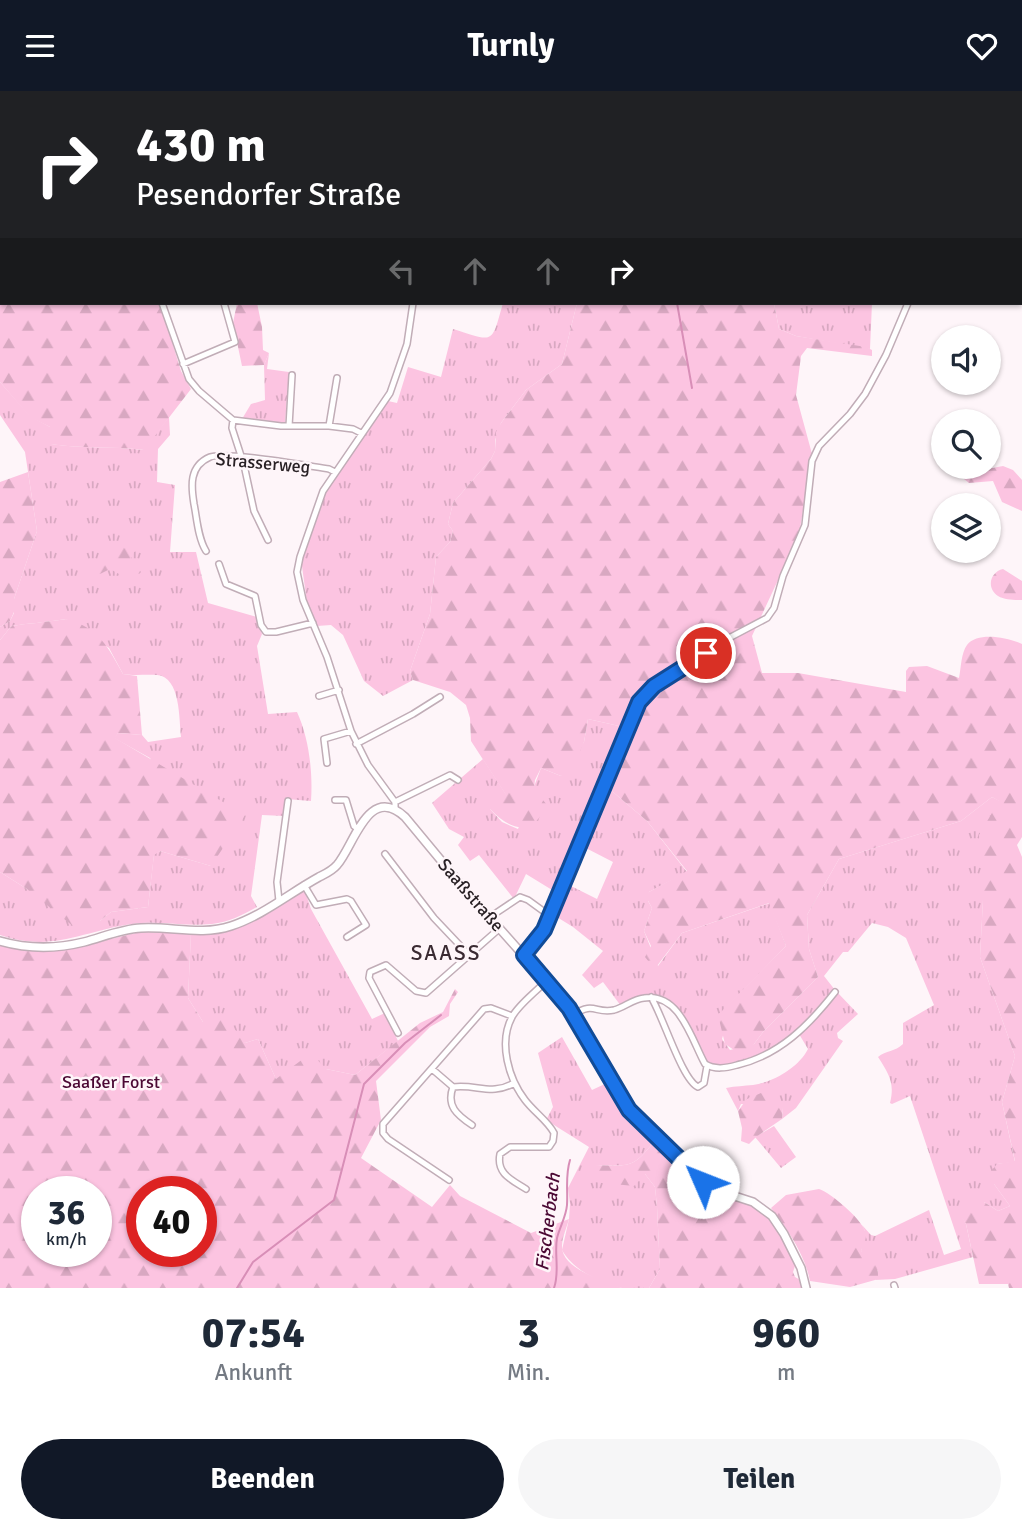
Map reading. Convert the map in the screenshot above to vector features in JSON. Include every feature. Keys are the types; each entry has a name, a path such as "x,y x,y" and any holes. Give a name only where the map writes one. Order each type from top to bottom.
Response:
{"street":[{"path":"163,305 183,364 193,384 233,420 289,426 329,426 353,429 361,433"},
{"path":"183,364 235,342 225,305"},
{"path":"395,806 356,744 339,690 301,591 298,565 320,498 390,393 407,344 413,305"},
{"path":"524,955 539,939 550,916 634,713 644,695 694,660 767,618 774,608 783,576 805,525 812,461 819,446 865,394 886,355 907,305"},
{"path":"289,426 292,375"},
{"path":"329,426 337,377"},
{"path":"233,420 231,425 242,458 254,511 268,540"},
{"name":"Strasserweg","path":"206,551 201,538 191,479 202,462 211,457 242,458 335,472"},
{"path":"219,564 226,584 255,596 265,632 313,623"},
{"path":"319,696 339,690"},
{"path":"356,744 440,697"},
{"path":"327,763 324,739 351,730"},
{"path":"0,941 21,946 49,947 74,944 141,928 212,930 236,924 335,867 365,817 374,811 395,806 450,775 458,780"},
{"path":"335,800 346,800 354,826 358,829"},
{"path":"279,901 276,891 288,801"},
{"name":"Saaßstraße","path":"395,806 573,1015 621,1098 643,1125 703,1182 719,1191 752,1202 772,1216 799,1263 806,1288"},
{"path":"385,854 434,918 469,955"},
{"path":"304,885 316,905 347,899 351,901 366,925 347,937"},
{"path":"490,917 520,897 550,916"},
{"path":"398,1033 369,974 386,965 423,994 500,928"},
{"path":"526,1189 502,1173 500,1154 510,1147 549,1147 554,1141 554,1133 530,1107 514,1083 507,1053 512,1016 546,981"},
{"path":"707,1066 735,1066 776,1049 806,1026 835,992"},
{"path":"573,1015 585,1007 610,1011 639,999 651,997 662,1000 676,1011 688,1028 707,1066 704,1083 698,1087 692,1084 685,1074 668,1030 651,997"},
{"path":"449,1180 388,1139 383,1129 385,1120 487,1007 512,1016"},
{"path":"432,1069 453,1087 469,1086 495,1091 514,1083"},
{"path":"453,1087 450,1099 453,1109 472,1125"}],"green space":[{"path":"0,305 161,305 181,371 191,389 144,450 50,444 50,427 30,417 0,382"},
{"path":"237,305 257,305 263,350 269,353 264,365 242,366 233,323"},
{"path":"502,305 577,305 562,364 526,390 501,423 491,459 453,503 448,524 453,531 450,542 436,557 430,614 410,671 413,680 383,696 364,681 343,635 331,625 317,626 307,603 301,559 325,490 388,401 397,403 408,367 441,377 453,329 484,338 489,337 496,327"},
{"path":"577,305 774,305 779,329 796,336 872,350 872,356 807,348 801,356 796,395 812,454 799,535 752,636 762,673 798,673 906,692 906,671 909,667 927,666 959,678 967,645 978,638 994,637 1022,644 1022,837 1017,845 1022,857 1022,1288 1009,1288 1008,1284 979,1284 966,1224 960,1215 960,1205 966,1199 984,1202 998,1211 1010,1206 994,1184 992,1170 997,1164 1015,1161 1002,1102 1015,1056 980,957 983,899 979,835 999,801 992,797 961,821 839,859 807,915 809,949 818,977 754,1044 740,1054 725,1044 718,1015 786,946 769,903 682,933 657,966 645,957 651,946 644,931 652,908 646,897 649,892 687,871 647,821 606,786 628,733 619,726 588,719 584,742 572,771 561,776 541,768 534,789 547,805 535,822 528,826 513,826 490,809 490,802 495,796 506,795 471,741 470,718 466,705 450,692 413,680 410,671 430,614 436,557 450,542 453,531 448,524 453,503 491,459 495,451 496,432 526,390 562,364"},
{"path":"774,305 872,305 870,349 796,336 779,329"},
{"path":"269,353 267,369 289,372 285,424 242,419 251,404 265,400 264,365"},
{"path":"0,382 30,416 50,427 51,444 143,450 169,417 170,435 158,449 157,482 175,485 170,552 196,552 208,603 257,617 262,634 257,646 268,714 297,712 309,755 311,801 286,799 284,816 262,815 251,896 257,907 241,915 212,924 132,924 52,941 36,942 0,935 0,872 27,889 100,921 111,912 148,907 154,854 160,851 211,866 150,758 114,738 118,733 142,735 148,742 181,737 179,710 171,683 157,675 123,674 109,648 66,619 12,626 0,640 0,627 10,621 14,613 14,599 37,531 25,452 0,415"},
{"path":"1001,466 1013,470 1022,480 1022,511 1002,502 1001,493 998,493 993,481 969,483 964,479 1001,479"},
{"path":"28,472 37,531 14,599 14,612 10,621 0,627 0,482"},
{"path":"129,542 139,550 134,552 131,559 141,572 139,574 132,569 119,574 110,569 96,573 96,562 108,546"},
{"path":"1003,569 1022,581 1022,600 1004,598 994,593 991,581 995,573"},
{"path":"66,619 95,633 123,674 137,676 142,735 118,733 115,738 245,815 211,866 160,851 154,855 148,907 111,912 100,921 74,927 27,889 0,872 0,640 12,626"},
{"path":"588,719 619,726 625,730 557,893 526,874 514,899 479,855 470,861 458,845 464,837 449,829 432,803 483,759 507,796 490,809 502,822 518,829 541,768 561,776 584,742"},
{"path":"606,786 647,821 687,872 649,892 648,901 652,908 644,931 658,966 682,933 770,903 786,946 719,1015 724,1032 722,1039 730,1050 754,1044 818,977 809,949 807,915 839,859 961,821 992,797 1000,801 983,900 980,957 1015,1056 1002,1102 1015,1162 997,1164 994,1184 1010,1206 998,1211 984,1202 961,1215 966,1224 973,1257 895,1279 875,1280 878,1271 861,1251 865,1231 862,1225 875,1236 929,1210 944,1255 961,1249 910,1096 890,1103 890,1079 878,1057 903,1044 903,1023 934,1005 906,938 888,927 872,923 824,976 835,990 797,1033 773,1049 746,1061 719,1066 707,1064 687,1023 659,997 621,1006 603,982 594,988 582,975 603,951 552,914 565,883 597,899 613,862 580,845"},
{"path":"300,891 305,891 311,909 372,1019 385,1013 398,1041 355,1075 326,1069 276,1079 258,1039 245,1043 203,1022 188,998 191,933 216,933"},
{"name":"Saaßer Forst","path":"140,932 191,933 188,998 203,1022 225,1016 245,1043 258,1039 276,1079 311,1053 326,1069 355,1075 420,1023 443,1012 455,989 458,992 450,1004 449,1016 430,1027 376,1081 381,1120 361,1158 432,1207 450,1185 460,1196 531,1233 569,1219 562,1246 569,1261 585,1273 622,1288 0,1288 0,945 36,950 88,944"},
{"path":"837,992 858,1014 837,1033 838,1038 843,1041 796,1108 782,1119 783,1108 741,1104 738,1111 726,1088 761,1083 777,1077 799,1062 808,1049 799,1034"},
{"path":"562,1037 592,1090 609,1082 655,1140 630,1164 595,1165 645,1174 655,1187 660,1269 649,1288 622,1288 605,1283 573,1264 562,1250 569,1219 568,1188 589,1147 546,1120 553,1107 538,1053"},
{"path":"761,1093 773,1095 783,1108 782,1119 749,1144 741,1141 742,1128 738,1111 747,1099"},
{"path":"774,1126 796,1157 781,1168 755,1137"},
{"path":"655,1140 704,1186 752,1205 769,1217 796,1263 793,1272 795,1277 804,1282 804,1288 649,1288 660,1269 655,1187 645,1174 634,1186 593,1182 595,1165 630,1164"},
{"path":"819,1189 847,1209 864,1229 866,1237 861,1251 876,1264 878,1276 875,1280 850,1287 810,1281 795,1242 771,1208 786,1195"}],"waterway":[{"path":"677,305 692,388"},
{"path":"237,1288 253,1262 334,1200 364,1084 405,1043 441,1015"},
{"name":"Fischerbach","path":"554,1288 557,1276 557,1238 566,1209 570,1160"}],"district":[{"name":"SAASS","path":"446,953"}],"route":[{"path":"703,1182 629,1110 569,1008 524,955 544,930 639,702 654,686 706,653"}]}
